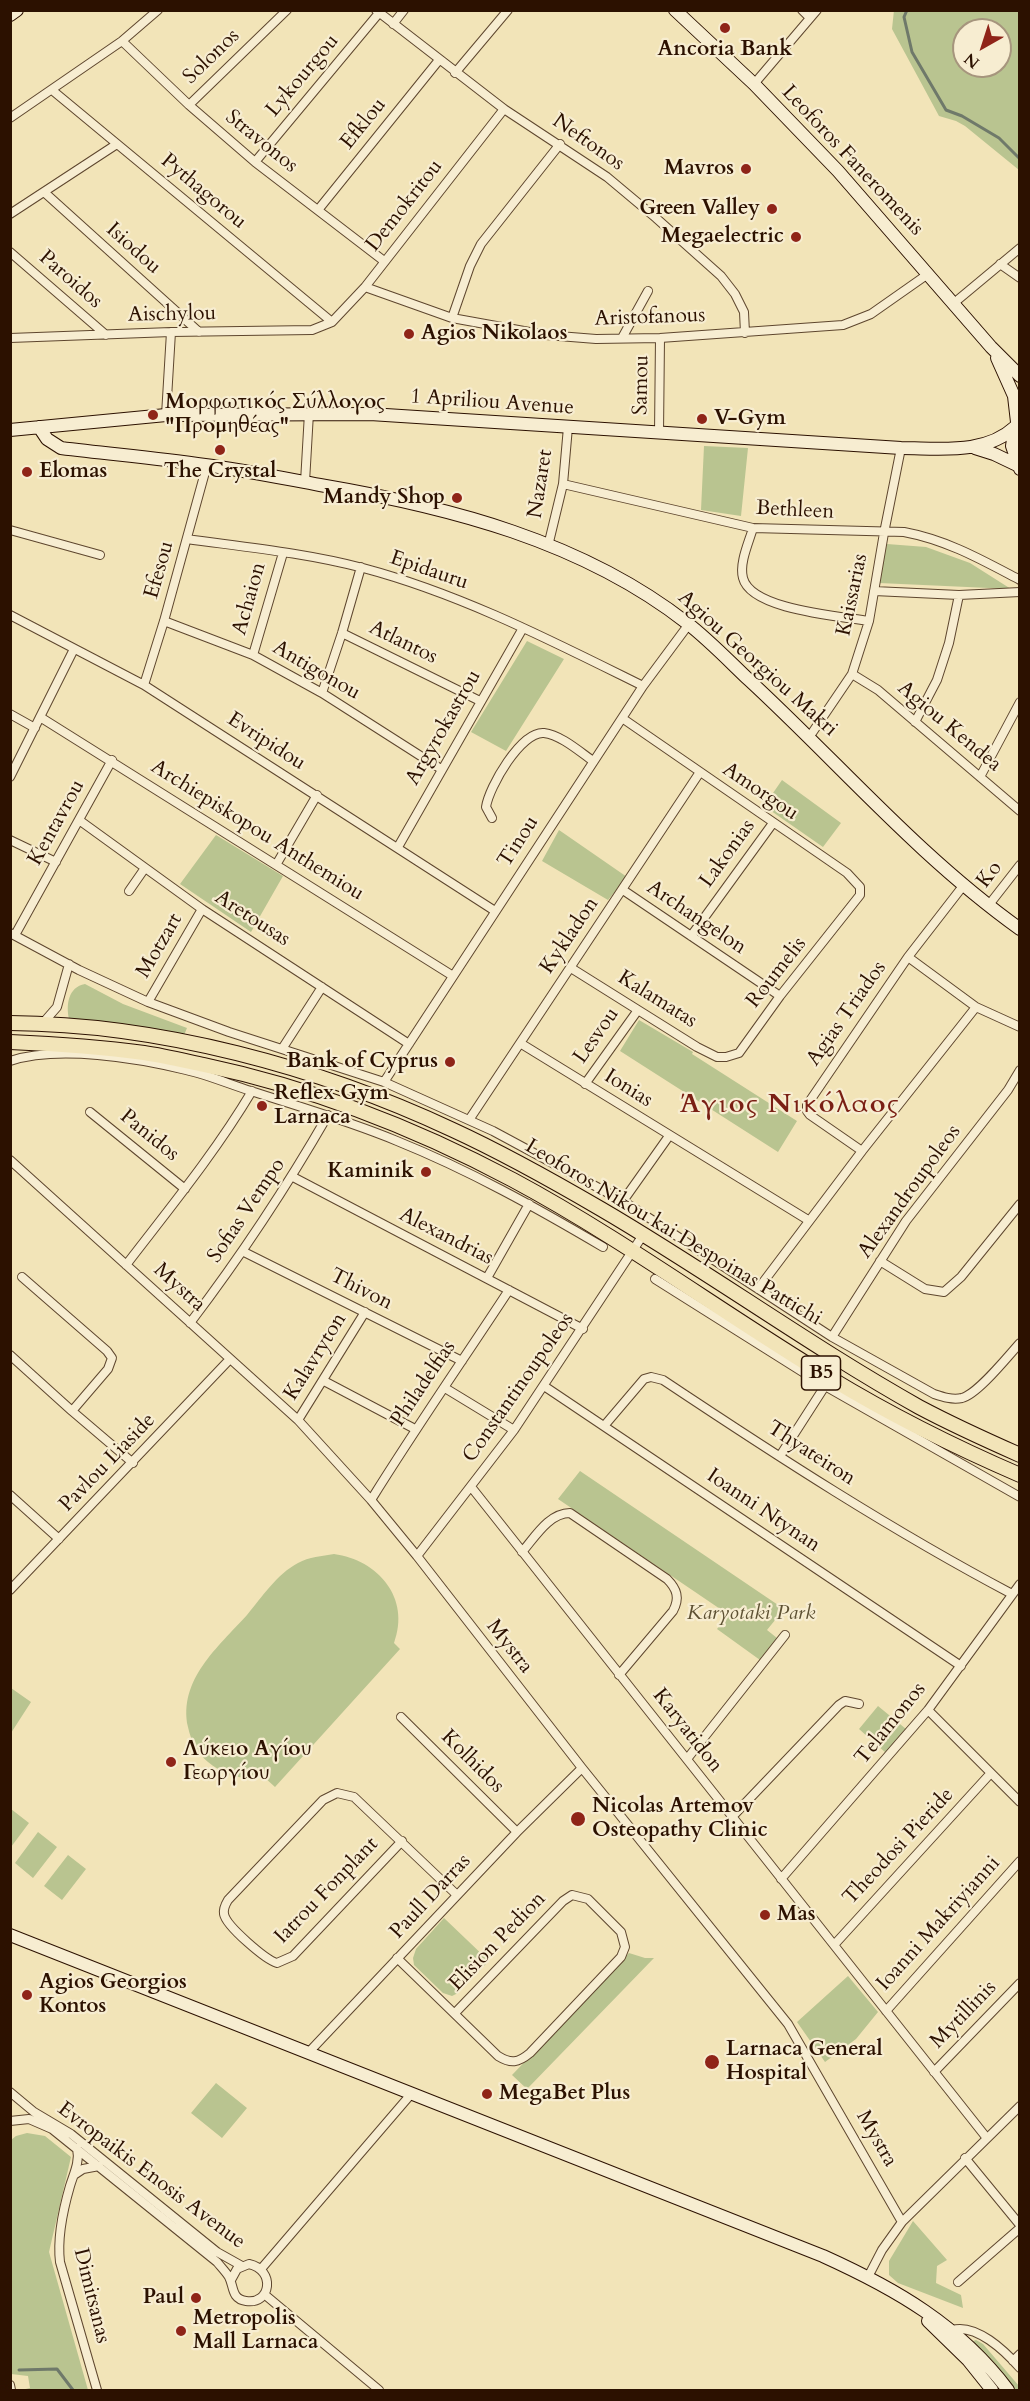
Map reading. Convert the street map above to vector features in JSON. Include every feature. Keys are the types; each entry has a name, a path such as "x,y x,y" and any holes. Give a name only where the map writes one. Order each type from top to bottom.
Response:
{"main road":[{"name":"Leoforos Nikou kai Despoinas Pattichi","path":"10,1023 63,1024 170,1039 254,1058 368,1093 453,1130 543,1177 644,1235 830,1354 910,1401 1020,1455"},
{"name":"Leoforos Nikou kai Despoinas Pattichi","path":"10,1042 78,1045 148,1053 252,1075 341,1102 463,1154 515,1181 634,1251 830,1378 912,1424 1020,1475"}],"street":[{"path":"10,15 17,10"},
{"path":"10,118 122,41 158,10"},
{"name":"Solonos","path":"189,105 287,10"},
{"path":"393,24 404,10"},
{"path":"456,73 508,10"},
{"name":"Leoforos Faneromenis","path":"675,10 754,84 838,171 991,347 1020,375"},
{"path":"802,10 810,18"},
{"path":"754,84 817,10"},
{"name":"Neftonos","path":"377,12 504,109 607,177 721,276 735,294 744,312 745,333"},
{"name":"Lykourgou","path":"255,162 377,12"},
{"name":"Stravonos","path":"122,41 189,105 255,162 384,261"},
{"name":"Efklou","path":"318,210 439,60"},
{"name":"Pythagorou","path":"51,90 332,322"},
{"name":"Demokritou","path":"332,322 365,287 504,109"},
{"path":"10,214 117,144"},
{"path":"452,318 470,266 481,244 560,144"},
{"name":"Isiodou","path":"44,192 199,333"},
{"path":"954,303 1020,248"},
{"name":"Paroidos","path":"10,252 106,335"},
{"path":"1000,264 1020,278"},
{"name":"Aristofanous","path":"365,287 452,318 550,335 596,339 660,338 843,325 871,314 928,274"},
{"path":"622,338 648,291"},
{"name":"Aischylou","path":"10,338 171,332 296,332 312,330 332,322"},
{"path":"166,414 171,332"},
{"name":"Samou","path":"659,433 660,338"},
{"name":"Leoforos Faneromenis","path":"991,347 1014,396 1017,422 1012,446 1018,467"},
{"path":"305,482 309,413"},
{"name":"1 Apriliou Avenue","path":"10,430 166,414 370,414 901,448 971,447 1003,438 1017,422"},
{"name":"Agiou Georgiou Makri","path":"39,427 53,444 61,448 207,465 446,510 489,523 591,563 646,594 689,624 810,736 905,834 963,886 1020,929"},
{"name":"Nazaret","path":"548,546 563,484 568,427"},
{"name":"1 Apriliou Avenue","path":"971,447 994,454 1018,467"},
{"name":"Kaissarias","path":"810,736 852,674 869,621 901,448"},
{"name":"Efesou","path":"144,685 207,465"},
{"name":"Bethleen","path":"563,484 753,528 904,532 927,536 956,546 1020,580"},
{"path":"753,528 743,567 743,577 752,592 777,604 869,621"},
{"path":"10,530 100,555"},
{"name":"Epidauru","path":"187,539 361,567 453,596 643,686"},
{"name":"Achaion","path":"253,655 283,553"},
{"path":"322,693 361,567"},
{"path":"874,591 959,595 1020,592"},
{"path":"915,722 937,680 949,643 959,595"},
{"name":"Evripidou","path":"10,615 144,685 495,911"},
{"name":"Antigonou","path":"164,621 253,655 322,693 441,769"},
{"name":"Tinou","path":"384,1082 593,761 643,686 689,624"},
{"name":"Argyrokastrou","path":"398,847 523,628"},
{"name":"Atlantos","path":"342,633 480,701"},
{"path":"10,777 74,649"},
{"name":"Agiou Kendea","path":"852,674 878,690 1020,811"},
{"path":"980,777 1019,705"},
{"path":"10,714 35,728"},
{"name":"Archiepiskopou Anthemiou","path":"40,717 112,760 453,976"},
{"name":"Amorgou","path":"622,718 847,873 860,887 860,895 854,904"},
{"path":"492,818 486,807 491,790 514,753 523,742 534,735 543,733 553,735 593,761"},
{"name":"Kentavrou","path":"13,934 112,760"},
{"name":"Kykladon","path":"469,1120 700,772"},
{"path":"276,865 317,795"},
{"name":"Aretousas","path":"79,820 202,909 409,1044"},
{"name":"Lakonias","path":"691,936 773,823"},
{"path":"10,840 56,862"},
{"name":"Ko","path":"988,906 1020,865"},
{"path":"129,891 146,868"},
{"name":"Agias Triados","path":"862,1151 810,1115 807,1105 909,957 963,886"},
{"name":"Archangelon","path":"623,890 780,996"},
{"name":"Roumelis","path":"726,1058 740,1053 780,996 854,904"},
{"name":"Motzart","path":"148,1002 202,909"},
{"path":"13,934 148,1002 384,1082 469,1120 624,1201 832,1337 934,1394 949,1399 963,1398 975,1389 1020,1342"},
{"path":"909,957 976,1007 1020,1027"},
{"path":"43,1023 57,1007 69,964"},
{"name":"Kalamatas","path":"571,968 708,1053 726,1058"},
{"path":"282,1049 322,987"},
{"path":"57,1007 63,1024"},
{"path":"758,1289 862,1151 976,1007"},
{"name":"Lesvou","path":"585,1084 638,1010"},
{"name":"Ionias","path":"520,1043 808,1221"},
{"path":"10,1061 26,1056 60,1053 119,1058 186,1070 328,1115 396,1141 529,1204 603,1247"},
{"name":"Alexandroupoleos","path":"832,1337 906,1221 1008,1090 1020,1070"},
{"name":"Panidos","path":"126,1266 185,1189 252,1091"},
{"name":"Panidos","path":"90,1112 185,1189"},
{"name":"Sofias Vempo","path":"190,1323 244,1252 328,1115"},
{"path":"624,1201 669,1136"},
{"name":"Mystra","path":"10,1160 298,1420 370,1500 417,1556 582,1768 788,2024 902,2222"},
{"name":"Alexandrias","path":"292,1177 583,1329"},
{"path":"880,1262 925,1289 944,1292 961,1277 1020,1203"},
{"path":"487,1278 529,1204"},
{"name":"Constantinoupoleos","path":"417,1556 472,1488 514,1430 644,1235"},
{"name":"Thivon","path":"244,1252 462,1361"},
{"path":"22,1277 107,1351 112,1358 108,1368 72,1412"},
{"path":"655,1279 825,1386 1020,1497"},
{"name":"Philadelfias","path":"370,1500 509,1290"},
{"name":"Kalavryton","path":"298,1420 365,1312"},
{"path":"1011,1352 1020,1359"},
{"path":"10,1355 72,1412 133,1463"},
{"name":"Pavlou Liaside","path":"10,1590 230,1359"},
{"name":"Thyateiron","path":"604,1426 644,1378 663,1380 878,1519 951,1562 1012,1594"},
{"path":"324,1381 415,1429"},
{"name":"Ioanni Ntynan","path":"544,1386 960,1666"},
{"path":"780,1456 825,1386"},
{"path":"445,1388 514,1430"},
{"name":"Karyatidon","path":"472,1488 986,2137"},
{"path":"10,1495 59,1539"},
{"path":"522,1552 554,1517 570,1513 673,1585 678,1603 620,1675"},
{"name":"Telamonos","path":"782,1879 928,1710 1020,1584"},
{"path":"687,1760 785,1635"},
{"path":"732,1817 839,1705 845,1701 859,1704"},
{"path":"928,1710 1020,1802"},
{"name":"Kolhidos","path":"401,1717 517,1832"},
{"name":"Paull Darras","path":"309,2052 517,1832 582,1768"},
{"name":"Theodosi Pieride","path":"834,1945 990,1774"},
{"name":"Iatrou Fonplant","path":"402,1841 293,1956 286,1960 277,1963 264,1956 231,1925 224,1914 224,1907 228,1900 323,1800 338,1793 354,1797 402,1841 457,1895"},
{"name":"Ioanni Makriyianni","path":"886,2011 1020,1861"},
{"name":"Elision Pedion","path":"397,1958 498,2056 508,2061 522,2060 621,1957 625,1940 621,1932 588,1899 572,1895 563,1901 455,2013"},
{"path":"10,1935 823,2256 868,2277 952,2330 1008,2391"},
{"name":"Mytillinis","path":"934,2072 1020,1983"},
{"name":"Evropaikis Enosis Avenue","path":"10,2092 34,2112 71,2134 217,2252 242,2266"},
{"path":"261,2269 412,2093"},
{"path":"868,2277 882,2250 902,2222 1020,2106"},
{"name":"Evropaikis Enosis Avenue","path":"10,2121 36,2120 52,2129 207,2253 231,2280"},
{"name":"Dimitsanas","path":"77,2148 79,2155 58,2246 60,2262 97,2391"},
{"path":"958,2283 1020,2226 965,2158"},
{"path":"74,2176 83,2169 99,2166"},
{"name":"Evropaikis Enosis Avenue","path":"249,2265 261,2269 267,2279 264,2294 253,2301 242,2300 233,2292 231,2280 233,2274 242,2266 249,2265"},
{"path":"264,2294 379,2391"},
{"path":"905,2300 954,2345 992,2391"},
{"path":"952,2330 961,2328 977,2331 1016,2357 1020,2368"},
{"path":"964,2341 970,2334 977,2331"},
{"path":"10,2385 11,2391"}],"green space":[{"path":"894,10 1019,11 1019,170 965,126 939,116 892,29"},
{"path":"704,446 748,448 741,516 701,510"},
{"path":"887,544 926,547 970,563 1011,589 879,583"},
{"path":"527,641 564,659 506,751 471,732"},
{"path":"782,780 841,823 823,847 764,806"},
{"path":"559,830 627,877 608,900 542,861"},
{"path":"216,835 283,876 251,932 180,884"},
{"path":"85,984 123,1004 187,1028 182,1040 69,1019 70,997 75,989"},
{"path":"639,1020 693,1052 692,1054 797,1121 778,1152 620,1051"},
{"name":"Karyotaki Park","path":"580,1471 784,1609 767,1630 777,1638 760,1660 717,1629 729,1615 558,1499"},
{"path":"334,1554 364,1564 387,1584 398,1611 398,1627 394,1643 400,1649 275,1787 264,1777 234,1776 221,1770 201,1755 189,1732 186,1710 195,1679 213,1652 283,1573 302,1561"},
{"path":"11,1688 31,1702 11,1733"},
{"path":"878,1706 906,1729 886,1753 859,1729"},
{"path":"11,1809 29,1823 10,1847"},
{"path":"38,1832 57,1847 33,1878 15,1863"},
{"path":"68,1855 86,1869 62,1900 44,1886"},
{"path":"444,1918 489,1961 458,1993 452,1996 443,1993 414,1965 413,1958 416,1949"},
{"path":"629,1953 654,1958 527,2089 512,2075"},
{"path":"848,1976 878,2012 856,2039 825,2062 797,2022"},
{"path":"216,2083 247,2108 222,2138 191,2113"},
{"path":"27,2133 45,2136 71,2157 49,2252 88,2390 21,2390 30,2388 28,2376 11,2374 11,2140"},
{"path":"913,2221 947,2260 937,2266 936,2283 961,2295 963,2308 898,2283 889,2275 889,2261"},
{"path":"976,2340 983,2344 1019,2386 1019,2390 1015,2390 973,2341"}],"waterway":[{"path":"907,10 904,17 912,52 946,110 962,116 999,138 1020,159"},
{"path":"19,2370 57,2369 73,2390"}],"place":[{"name":"Ancoria Bank","path":"725,28"},
{"name":"Mavros","path":"746,169"},
{"name":"Green Valley","path":"772,209"},
{"name":"Megaelectric","path":"796,237"},
{"name":"Agios Nikolaos","path":"409,334"},
{"name":"Μορφωτικός Σύλλογος \"Προμηθέας\"","path":"153,415"},
{"name":"V-Gym","path":"702,419"},
{"name":"The Crystal","path":"220,450"},
{"name":"Elomas","path":"27,472"},
{"name":"Mandy Shop","path":"457,498"},
{"name":"Bank of Cyprus","path":"450,1062"},
{"name":"Reflex Gym Larnaca","path":"262,1106"},
{"name":"Kaminik","path":"426,1172"},
{"name":"Λύκειο Αγίου Γεωργίου","path":"171,1762"},
{"name":"Nicolas Artemov Osteopathy Clinic","path":"578,1819"},
{"name":"Mas","path":"765,1915"},
{"name":"Agios Georgios Kontos","path":"27,1995"},
{"name":"Larnaca General Hospital","path":"712,2062"},
{"name":"MegaBet Plus","path":"487,2094"},
{"name":"Paul","path":"196,2298"},
{"name":"Metropolis Mall Larnaca","path":"181,2331"}],"district":[{"name":"Άγιος Νικόλαος","path":"790,1106"}]}
